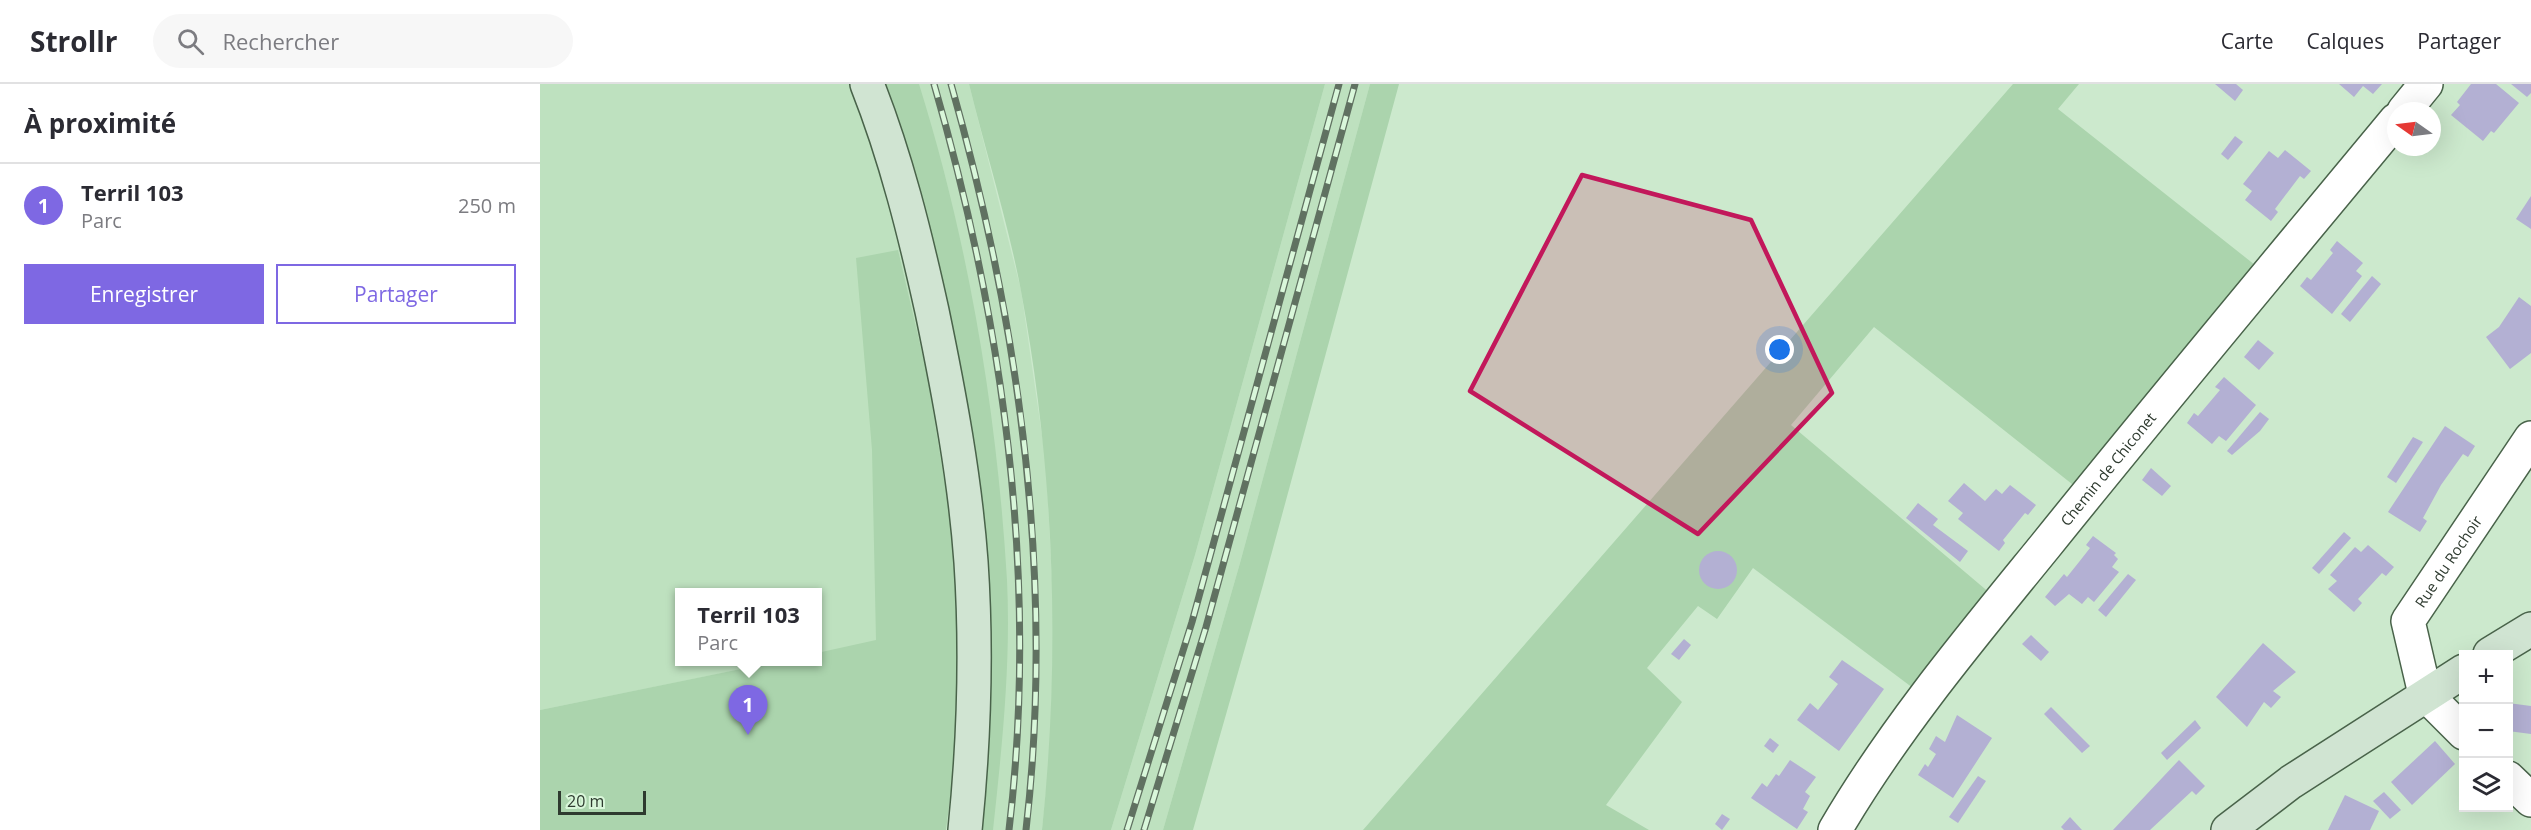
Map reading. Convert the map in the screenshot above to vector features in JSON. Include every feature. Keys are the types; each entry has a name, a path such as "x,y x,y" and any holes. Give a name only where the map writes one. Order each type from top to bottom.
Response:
{"street":[{"path":"867,84 904,196 944,368 959,460 971,562 974,663 972,757 965,830"},
{"path":"2411,102 2426,84"},
{"name":"Chemin de Chiconet","path":"1835,830 1851,801 1963,647 2146,420 2387,131"},
{"name":"Rue du Rochoir","path":"2425,694 2408,621 2531,438"},
{"path":"2497,650 2531,629"},
{"path":"2228,830 2291,782 2459,673"},
{"path":"2425,694 2459,729"},
{"path":"2513,783 2531,800"}],"highlighted area":[{"path":"1582,175 1751,220 1832,393 1698,534 1470,391"}],"shaded area":[{"path":"540,84 969,84 1021,290 1046,463 1054,617 1050,754 1042,830 975,830 986,631 822,652 822,588 675,588 675,666 756,666 540,710"},
{"path":"880,84 919,84 937,144 966,267 988,392 1002,517 1008,611 1005,705 993,830 975,830 986,630"},
{"path":"969,84 1325,84 1195,555 1111,830 1042,830 1048,762 1052,627 1051,560 1041,425 1016,265"},
{"path":"1325,84 1370,84 1240,563 1163,830 1111,830 1195,555"},
{"path":"1370,84 1399,84 1263,585 1193,830 1163,830 1240,563"},
{"path":"2013,84 2079,84 2058,109 2255,265 2077,488 1874,327 1791,425 1991,594 1917,691 1753,568 1717,619 1698,606 1647,668 1682,702 1606,805 1649,830 1363,830"},
{"path":"898,250 927,374 957,559 958,642 955,760 946,830 540,830 540,710 755,666 822,666 822,652 876,640 872,450 856,258"}],"building":[{"path":"2215,84 2236,84 2243,90 2235,101"},
{"path":"2339,84 2382,84 2373,94 2363,86 2354,97"},
{"path":"2471,84 2496,84 2519,103 2494,133 2491,131 2483,141 2451,115 2460,105 2457,102"},
{"path":"2511,84 2531,84 2531,93 2527,97"},
{"path":"2235,136 2243,142 2228,160 2221,154"},
{"path":"2285,150 2311,171 2304,179 2300,176 2275,209 2278,212 2271,221 2245,200 2252,191 2243,184 2269,151 2278,158"},
{"path":"2531,196 2531,229 2516,219"},
{"path":"2337,241 2363,263 2356,271 2362,276 2332,314 2300,286 2307,277 2311,280 2333,253 2330,250"},
{"path":"2372,276 2381,284 2350,322 2341,314"},
{"path":"2519,297 2531,306 2531,353 2510,369 2486,337 2499,327"},
{"path":"2258,340 2274,353 2259,370 2244,357"},
{"path":"2224,377 2256,405 2226,441 2219,436 2212,444 2187,423 2194,413 2198,416 2220,390 2215,387"},
{"path":"2260,412 2269,419 2260,431 2232,455 2227,451"},
{"path":"2445,426 2475,446 2468,457 2463,454 2441,485 2423,518 2427,521 2420,532 2388,512"},
{"path":"2413,437 2423,442 2396,483 2387,477"},
{"path":"2151,468 2171,486 2162,496 2142,480"},
{"path":"1964,483 1985,501 1996,489 2002,494 2010,485 2036,505 2028,515 2025,513 2003,540 2005,543 1999,551 1958,519 1963,513 1948,501"},
{"path":"1918,503 1938,519 1933,525 1968,551 1960,562 1906,518"},
{"path":"2344,532 2351,538 2319,574 2312,568"},
{"path":"2093,536 2116,553 2114,555 2118,559 2112,567 2119,572 2094,602 2088,597 2082,604 2069,594 2055,606 2045,597 2064,574 2067,577 2079,562 2090,548 2086,545"},
{"path":"2368,545 2394,567 2386,576 2382,573 2358,599 2362,603 2354,612 2328,589 2337,581 2330,575 2355,547 2361,552"},
{"path":"1718,551 1731,557 1737,570 1731,583 1718,589 1705,583 1699,570 1705,557"},
{"path":"2128,574 2136,580 2106,617 2098,610"},
{"path":"2031,635 2049,652 2041,661 2022,644"},
{"path":"1684,639 1691,645 1679,660 1671,654"},
{"path":"2263,643 2296,672 2273,691 2281,697 2271,708 2264,702 2247,727 2216,697"},
{"path":"1842,660 1884,689 1839,751 1797,720 1810,703 1818,710 1838,684 1829,677"},
{"path":"2513,704 2531,706 2531,734 2513,732"},
{"path":"2051,707 2090,746 2082,753 2044,714"},
{"path":"1957,715 1992,738 1953,798 1918,775 1925,764 1928,767 1936,754 1929,749 1936,736 1945,742"},
{"path":"2195,720 2201,728 2167,760 2161,753"},
{"path":"1770,738 1779,745 1773,753 1764,746"},
{"path":"2435,741 2455,764 2412,805 2391,782"},
{"path":"1790,760 1816,777 1805,792 1810,796 1803,809 1808,812 1797,829 1751,798 1762,783 1767,787 1776,774 1779,776"},
{"path":"2179,760 2205,786 2196,795 2192,791 2150,830 2113,830"},
{"path":"1978,776 1986,781 1958,823 1949,817"},
{"path":"2384,792 2401,810 2390,819 2373,801"},
{"path":"2345,795 2379,811 2370,830 2328,830"},
{"path":"1722,814 1730,819 1722,830 1715,824"},
{"path":"2070,817 2082,830 2064,830 2061,827"}],"railway":[{"path":"934,84 959,175 979,267 996,360 1009,453 1017,547 1020,641 1017,736 1009,830"},
{"path":"951,84 996,268 1013,360 1025,454 1033,547 1036,641 1034,736 1026,830"},
{"path":"1127,830 1192,622 1339,84"},
{"path":"1144,830 1206,627 1355,84"}],"place":[{"name":"Terril 103","path":"748,735"}]}
